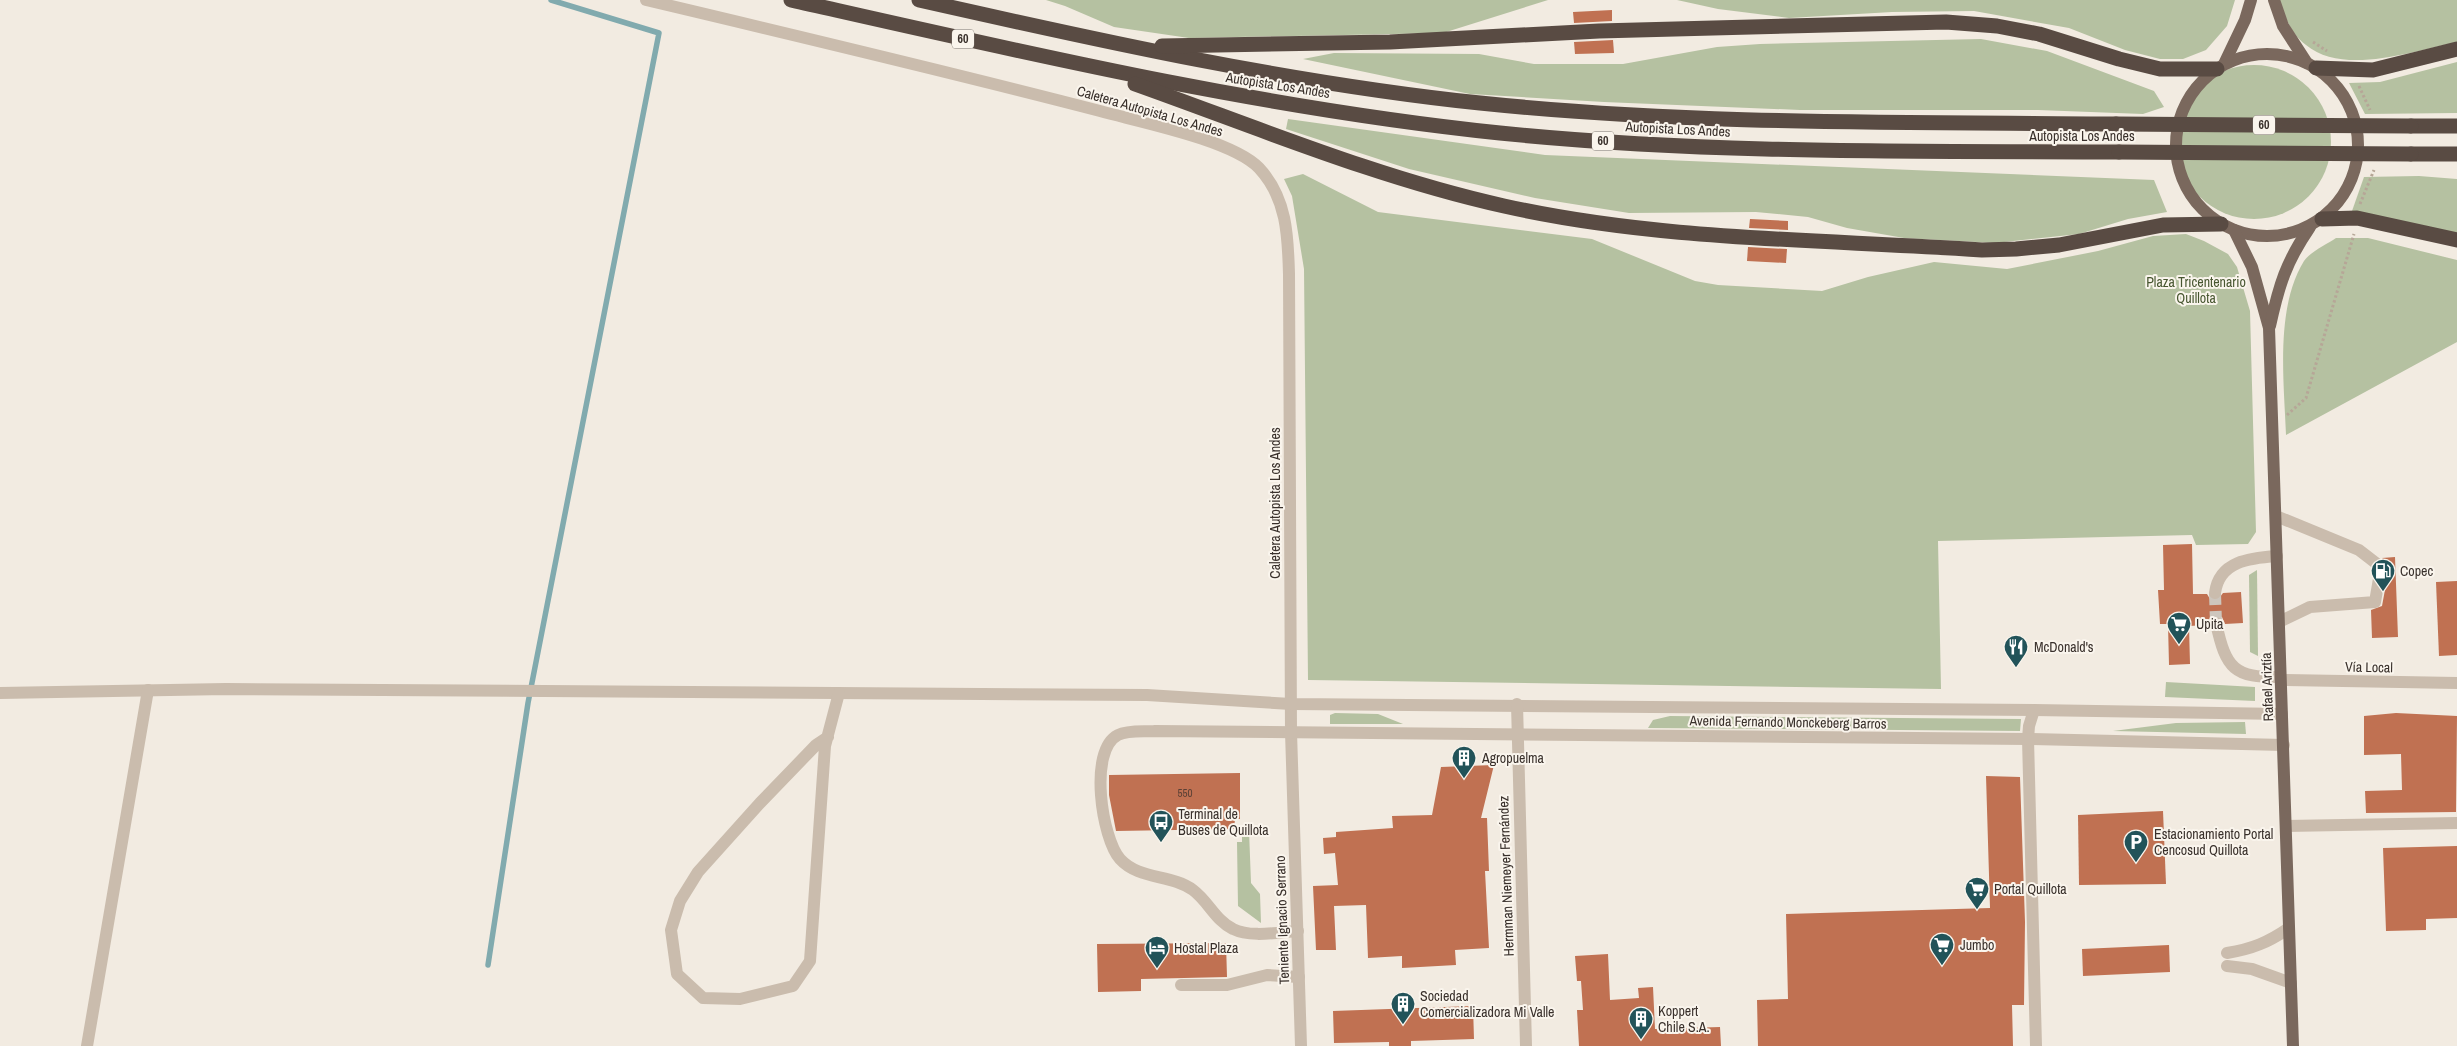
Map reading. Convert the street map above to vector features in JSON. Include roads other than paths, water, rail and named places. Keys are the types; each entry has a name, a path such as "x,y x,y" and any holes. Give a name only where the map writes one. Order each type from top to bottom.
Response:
{"highway":[{"name":"Autopista Los Andes","path":"791,0 1092,68 1275,102 1376,117 1498,132 1584,140 1783,149 2457,154"},
{"name":"Autopista Los Andes","path":"919,0 1107,42 1283,77 1477,103 1541,109 1708,119 2457,126"},
{"path":"1107,42 1189,47 1390,42 1609,31 1946,22 1997,26 2039,34 2142,66 2160,69 2220,66"},
{"path":"2312,65 2373,70 2457,49"},
{"path":"1092,68 1446,193 1506,207 1665,232 1982,250 2059,245 2163,225 2227,227"},
{"path":"2317,222 2357,218 2457,240"}],"main road":[{"name":"Rafael Ariztía","path":"2251,0 2245,20 2220,66 2194,90 2183,108 2178,127 2176,147 2178,167 2185,186 2196,204 2227,227 2250,236 2273,237 2296,232 2317,222"},
{"name":"Rafael Ariztía","path":"2269,328 2280,281 2289,258 2317,222 2343,196 2352,179 2357,161 2358,142 2356,123 2350,105 2340,89 2312,65 2283,26 2274,0"},
{"name":"Rafael Ariztía","path":"2220,66 2245,56 2268,53 2290,56 2312,65"},
{"name":"Rafael Ariztía","path":"2227,227 2252,267 2269,328 2293,1046"}],"street":[{"name":"Caletera Autopista Los Andes","path":"646,0 1136,121 1233,151 1258,167 1278,196 1285,218 1288,243 1291,704"},
{"path":"2276,516 2359,550 2381,567 2375,602 2310,607 2279,622"},
{"path":"2215,593 2217,580 2226,568 2258,558 2277,556"},
{"name":"Vía Local","path":"2216,624 2226,657 2234,668 2244,675 2256,678 2457,683"},
{"name":"Avenida Fernando Monckeberg Barros","path":"0,693 226,689 1147,695 1291,704 1517,704 2282,714"},
{"path":"87,1046 148,690"},
{"path":"828,736 760,803 704,865 680,901 671,930 677,974 703,998 740,999 793,986 810,962 825,746 828,736 839,693"},
{"name":"Teniente Ignacio Serrano","path":"1291,704 1301,1046"},
{"name":"Hermman Niemeyer Fernández","path":"1517,704 1526,1046"},
{"path":"2034,710 2029,726 2028,739 2036,1046"},
{"name":"Avenida Fernando Monckeberg Barros","path":"1298,931 1255,933 1234,929 1223,922 1193,890 1177,881 1138,871 1119,858 1105,829 1103,802 1102,757 1112,740 1118,735 1134,732 1292,732 2028,739 2284,745"},
{"path":"2286,826 2457,823"},
{"path":"2227,953 2257,947 2270,942 2289,928"},
{"path":"2227,966 2252,969 2291,983"},
{"path":"1181,985 1227,985 1267,975 1299,977"}],"waterway":[{"path":"488,965 528,703 659,33 551,0"}],"tunnel":[{"path":"2215,593 2216,623"}],"place":[{"name":"Copec","path":"2383,592"},
{"name":"Upita","path":"2179,645"},
{"name":"McDonald's","path":"2016,668"},
{"name":"Agropuelma","path":"1464,779"},
{"name":"Terminal de Buses de Quillota","path":"1161,843"},
{"name":"Estacionamiento Portal Cencosud Quillota","path":"2136,863"},
{"name":"Portal Quillota","path":"1977,910"},
{"name":"Jumbo","path":"1942,966"},
{"name":"Hostal Plaza","path":"1157,969"},
{"name":"Sociedad Comercializadora Mi Valle","path":"1403,1025"},
{"name":"Koppert Chile S.A.","path":"1641,1040"}],"park label":[{"name":"Plaza Tricentenario Quillota","path":"2196,290"}]}
